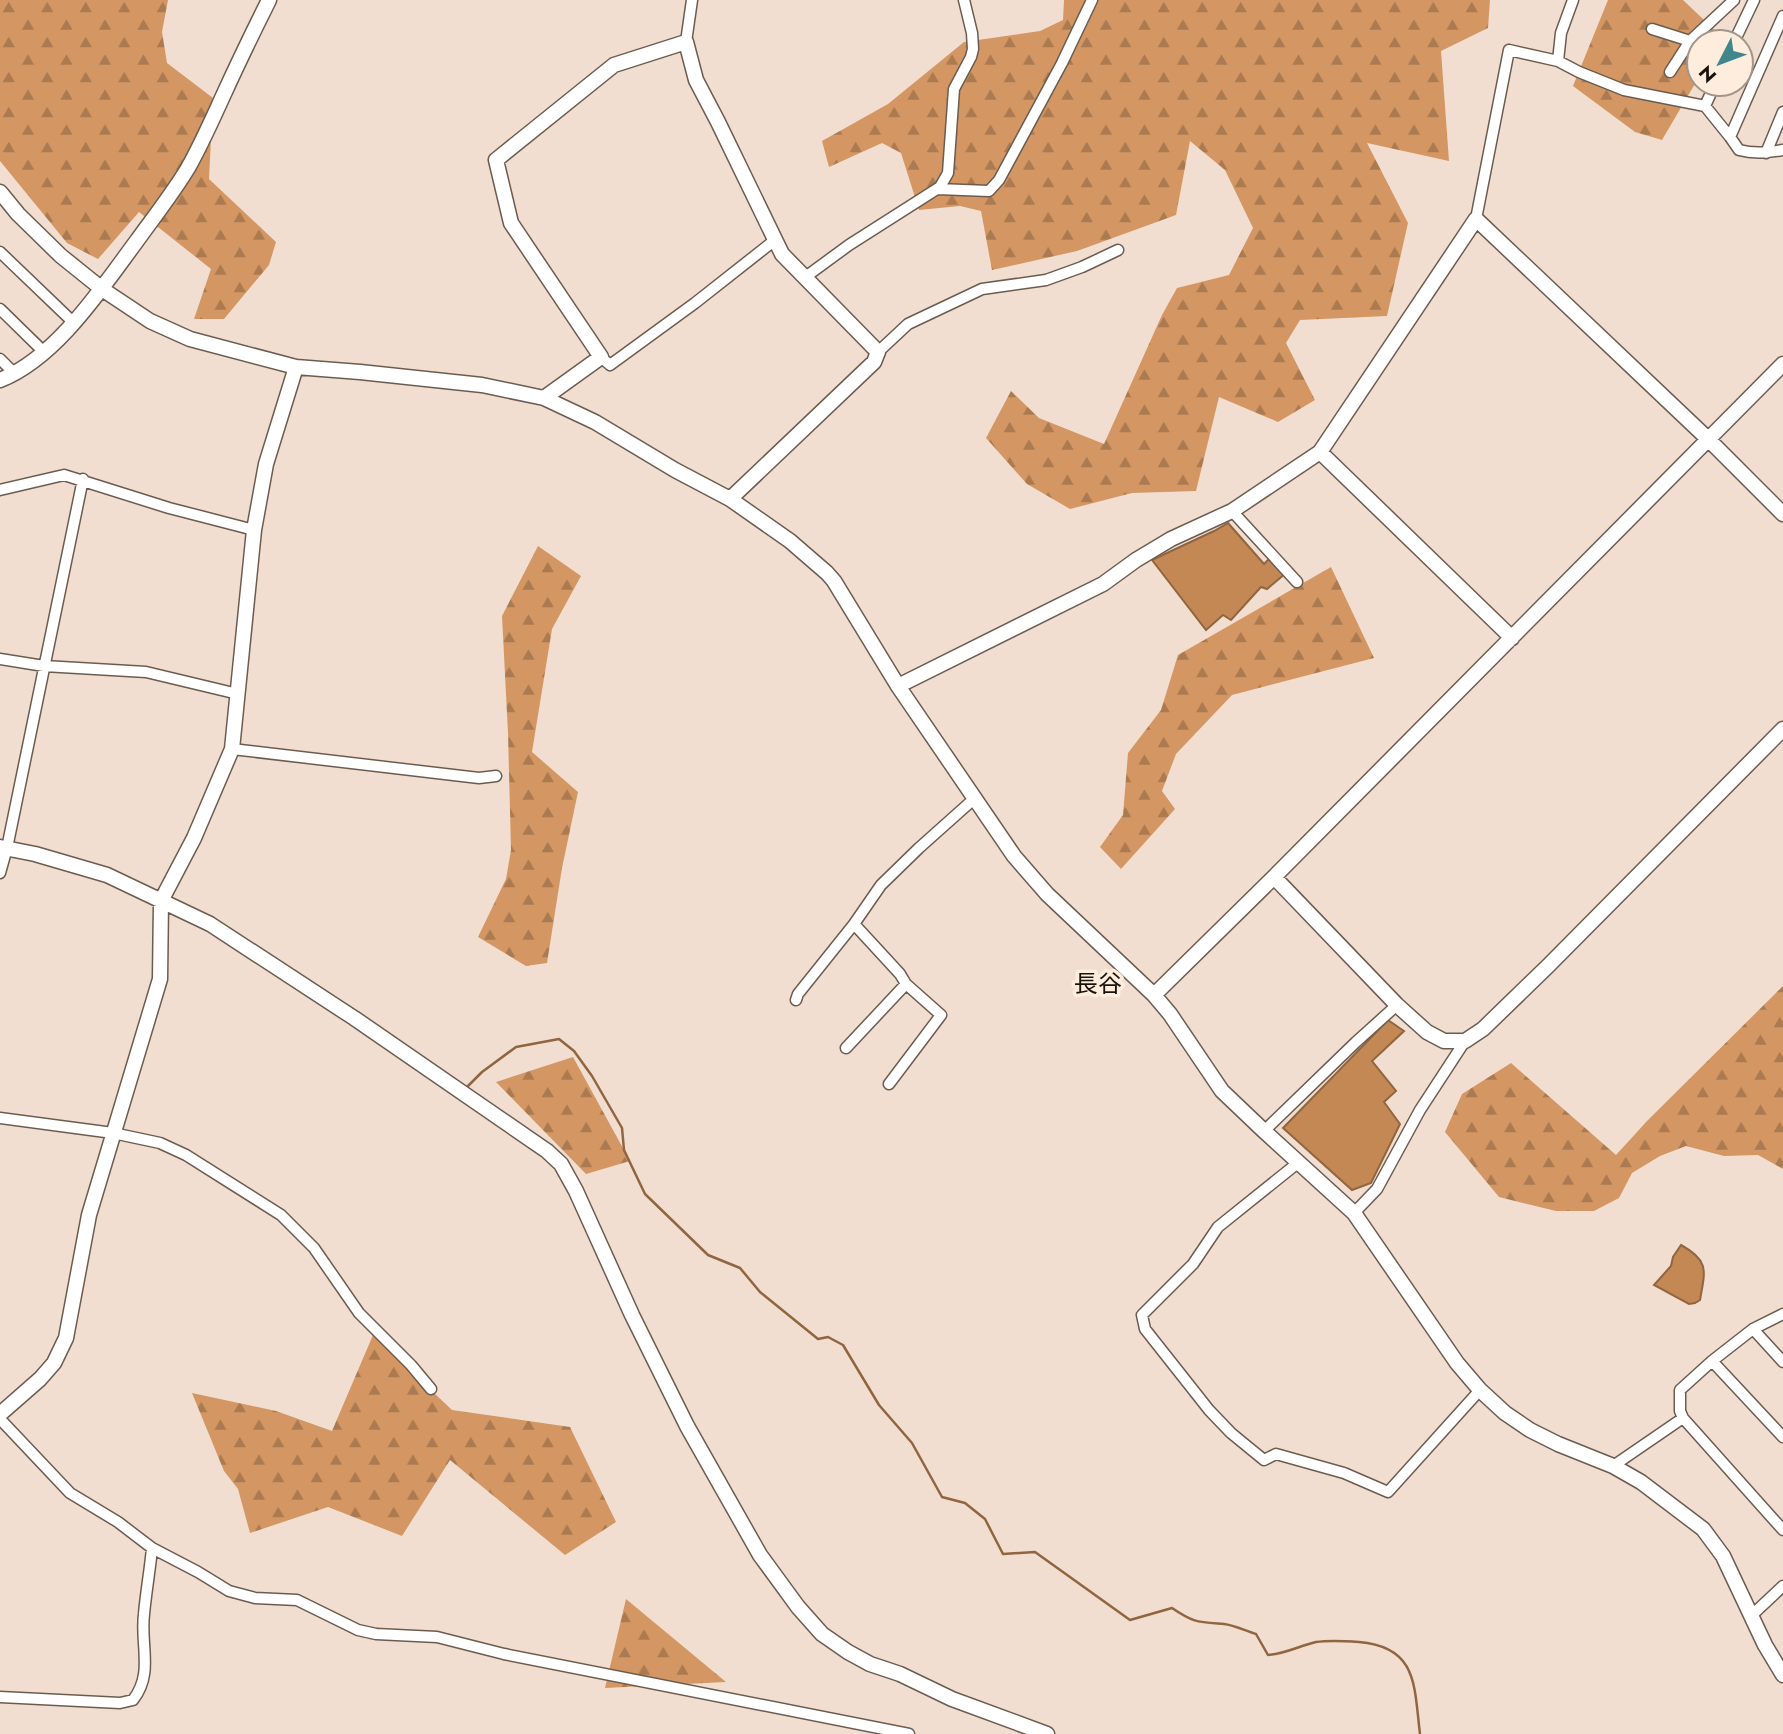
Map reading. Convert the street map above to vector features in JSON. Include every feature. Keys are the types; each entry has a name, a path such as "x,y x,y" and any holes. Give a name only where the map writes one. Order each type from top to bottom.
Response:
{"street":[{"path":"0,380 15,374 44,352 74,323 102,289 189,167 269,0"},
{"path":"692,0 686,41 696,80 782,254 878,352"},
{"path":"804,278 849,245 937,189 948,173 954,89 973,49 964,0"},
{"path":"937,189 989,191 999,180 1062,63 1092,0"},
{"path":"1558,61 1561,33 1573,0"},
{"path":"1704,28 1734,0"},
{"path":"1741,28 1754,0"},
{"path":"1730,137 1783,16"},
{"path":"1652,29 1685,39"},
{"path":"686,41 614,65 495,160 512,223 601,357 610,365 775,240"},
{"path":"1671,72 1685,49"},
{"path":"898,686 1103,584 1171,539 1232,511 1320,452 1476,219 1509,50 1558,61 1624,90 1704,106 1739,150 1766,153 1783,150"},
{"path":"1704,106 1708,98"},
{"path":"1766,153 1783,112"},
{"path":"0,191 18,214 61,256 102,289 150,321 190,339 296,367 482,385 544,398 596,422 730,499 790,541 834,581 898,686 1014,856 1047,894 1154,995 1222,1091 1354,1213 1457,1363 1480,1390 1505,1413 1530,1430 1613,1466 1641,1482 1703,1529 1723,1556 1751,1616 1781,1669"},
{"path":"1476,219 1708,439 1783,514"},
{"path":"730,499 874,362 878,352 908,324 982,289 1046,280 1118,250"},
{"path":"0,252 74,323"},
{"path":"0,309 44,352"},
{"path":"544,398 601,357"},
{"path":"0,359 15,374"},
{"path":"1154,995 1783,364"},
{"path":"296,367 267,464 254,530 232,749 194,838 161,901 160,979 89,1215 66,1338 54,1363 40,1380 1,1413 70,1493 118,1522 152,1548 229,1591 255,1598 297,1600 358,1630 376,1634 437,1637 504,1654 909,1734"},
{"path":"1320,452 1512,638"},
{"path":"0,490 64,475 169,508 254,530"},
{"path":"0,873 3,847 83,479"},
{"path":"1232,511 1297,582"},
{"path":"0,659 44,666 146,672 238,694"},
{"path":"1354,1213 1377,1189 1420,1110 1465,1041 1483,1029 1548,966 1783,729"},
{"path":"232,749 479,778 496,776"},
{"path":"796,1000 881,885 975,797"},
{"path":"3,847 35,853 107,875 210,924 547,1151 561,1164 576,1191 632,1315 687,1426 760,1555 798,1607 822,1634 870,1664 900,1674 952,1699 1047,1734"},
{"path":"1274,877 1397,1005 1427,1032 1444,1041 1465,1041"},
{"path":"854,924 906,984 940,1015 889,1084"},
{"path":"846,1048 906,984"},
{"path":"1264,1131 1397,1005"},
{"path":"0,1118 113,1133 160,1143 186,1155 281,1215 314,1248 359,1313 431,1389"},
{"path":"1299,1162 1217,1227 1194,1264 1142,1315 1145,1329 1209,1410 1231,1433 1264,1460 1276,1454 1344,1473 1388,1492 1480,1390"},
{"path":"1783,1314 1753,1329 1680,1390 1680,1411 1683,1418 1783,1530"},
{"path":"1753,1329 1783,1362"},
{"path":"1713,1361 1783,1437"},
{"path":"1613,1466 1683,1418"},
{"path":"0,1697 120,1703 133,1700 139,1693 146,1674 143,1617 152,1548"},
{"path":"1751,1616 1783,1586"}],"green space":[{"path":"0,0 168,0 162,32 167,63 213,98 209,179 276,242 269,265 224,319 194,319 211,269 139,212 98,259 67,243 0,161"},
{"path":"1064,0 1490,0 1488,28 1441,51 1449,161 1367,143 1408,223 1387,316 1300,320 1286,343 1315,400 1278,422 1219,397 1196,491 1132,493 1070,509 1027,484 986,438 1011,391 1039,418 1104,444 1162,315 1177,288 1229,275 1253,228 1225,170 1190,141 1176,215 1077,251 992,270 981,211 960,206 919,210 901,153 882,143 829,167 822,141 888,104 964,42 1040,31 1063,20"},
{"path":"1608,0 1683,0 1713,28 1685,28 1687,98 1662,140 1635,132 1573,86"},
{"path":"538,546 581,576 552,629 532,752 578,792 562,868 547,963 526,966 478,937 506,879 511,850 502,616"},
{"path":"1331,567 1374,658 1232,695 1176,754 1162,791 1175,809 1121,869 1100,847 1123,815 1128,753 1161,710 1178,655"},
{"path":"1783,986 1783,1169 1758,1155 1724,1156 1686,1146 1660,1156 1632,1173 1619,1198 1594,1211 1556,1211 1499,1197 1445,1132 1462,1094 1511,1063 1616,1155"},
{"path":"573,1057 630,1161 586,1174 496,1082"},
{"path":"373,1335 452,1410 570,1427 616,1522 565,1555 450,1460 402,1536 328,1507 250,1533 238,1489 224,1471 192,1393 276,1411 332,1431"},
{"path":"626,1599 726,1682 605,1688"}],"shaded area":[{"path":"1228,523 1264,564 1270,558 1286,573 1267,589 1261,587 1231,620 1223,615 1206,630 1152,560"},
{"path":"1388,1020 1404,1031 1372,1061 1396,1091 1384,1102 1400,1124 1371,1183 1352,1190 1283,1128"},
{"path":"1681,1245 1697,1256 1703,1268 1700,1300 1695,1303 1689,1304 1654,1285 1671,1266"}],"waterway":[{"path":"466,1088 482,1072 516,1047 559,1039 574,1051 592,1076 622,1128 624,1150 645,1194 708,1255 740,1268 760,1292 818,1339 828,1337 843,1345 879,1405 912,1443 942,1497 965,1503 985,1519 1003,1554 1035,1552 1130,1620 1172,1608 1196,1621 1228,1625 1256,1634 1268,1655 1321,1641 1378,1645 1393,1652 1403,1661 1409,1672 1414,1685 1420,1734"}],"district":[{"name":"長谷","path":"1098,983"}]}
